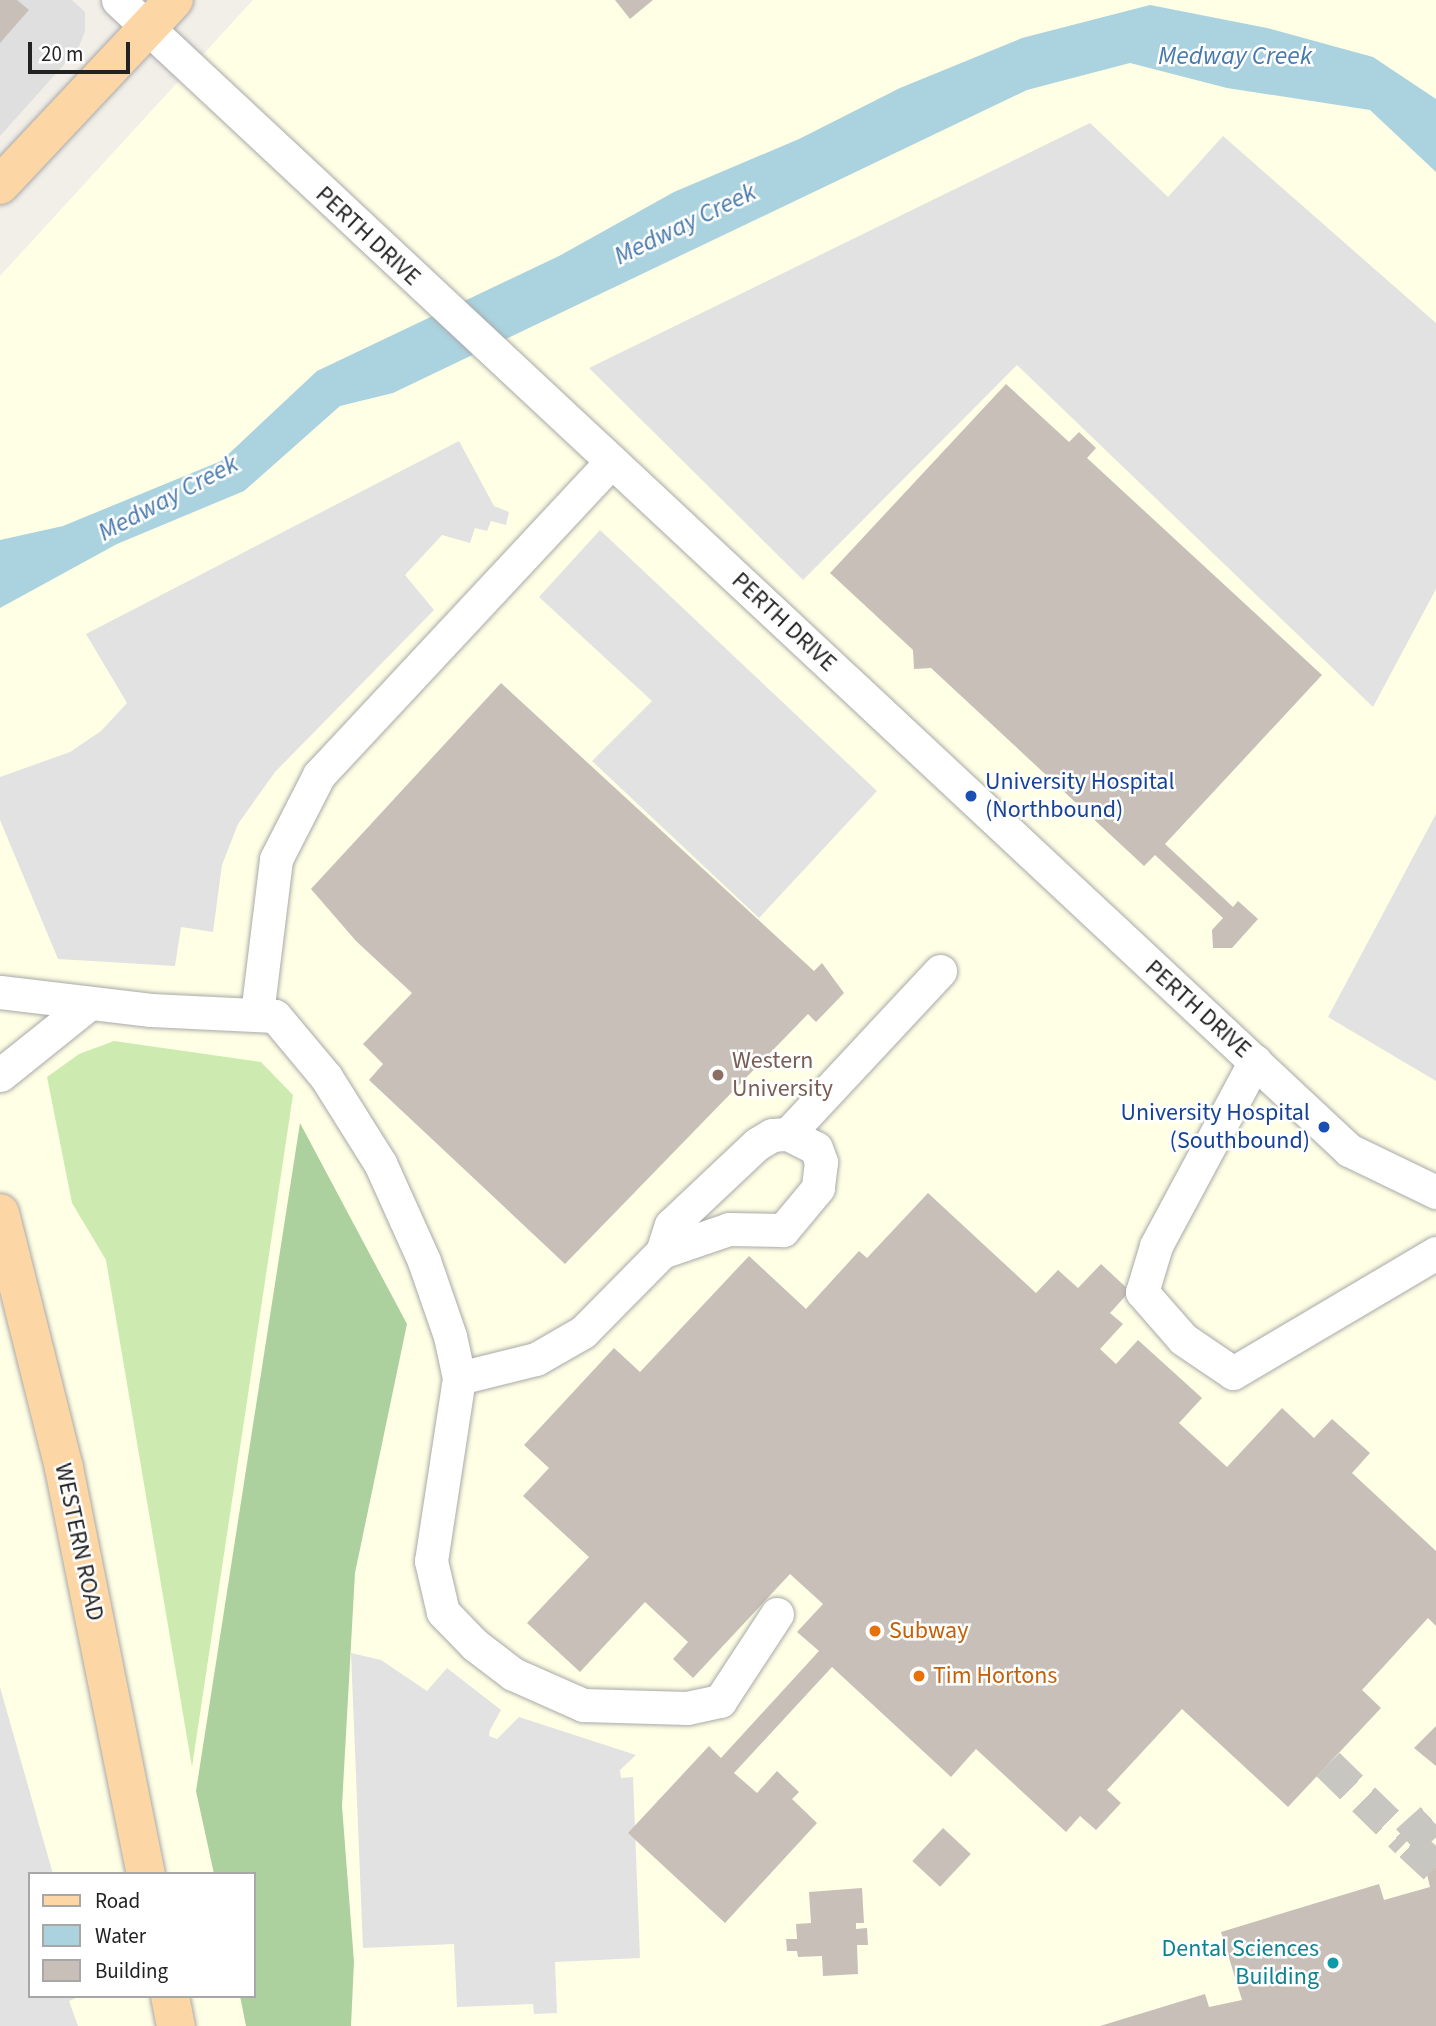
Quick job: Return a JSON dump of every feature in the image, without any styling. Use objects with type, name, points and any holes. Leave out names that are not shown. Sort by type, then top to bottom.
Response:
[{"type":"main road","points":[[0,185],[174,0]]},
{"type":"main road","name":"WESTERN ROAD","points":[[0,1213],[64,1468],[146,1872]]},
{"type":"main road","points":[[170,1998],[176,2026]]},
{"type":"street","name":"PERTH DRIVE","points":[[118,0],[408,274],[612,461],[1349,1150],[1436,1192]]},
{"type":"street","points":[[257,1014],[276,859],[319,775],[612,461]]},
{"type":"street","points":[[788,1134],[940,971]]},
{"type":"street","points":[[0,992],[151,1010],[275,1016],[326,1077],[380,1163],[424,1261],[450,1336],[459,1378],[431,1561],[443,1612],[503,1667],[583,1705],[687,1708],[720,1701],[777,1614]]},
{"type":"street","points":[[0,1075],[90,1003]]},
{"type":"street","points":[[1255,1061],[1156,1246],[1142,1292],[1183,1339],[1233,1373],[1436,1253]]},
{"type":"street","points":[[459,1378],[536,1359],[583,1332],[662,1252],[729,1229],[773,1232],[793,1221],[818,1188],[821,1162],[816,1148],[788,1134],[772,1135],[736,1163],[670,1225],[662,1252]]},
{"type":"shaded area","points":[[0,0],[72,0],[85,12],[85,31],[78,49],[0,136]]},
{"type":"shaded area","name":"Western University","points":[[253,0],[1436,0],[1436,2026],[0,2026],[0,276]]},
{"type":"shaded area","points":[[1090,123],[1168,197],[1223,136],[1436,323],[1436,589],[1373,707],[1017,365],[803,580],[589,368]]},
{"type":"shaded area","points":[[459,441],[494,506],[509,512],[506,525],[491,521],[487,531],[475,528],[470,543],[442,535],[405,575],[434,610],[275,772],[238,824],[222,865],[213,932],[181,927],[175,966],[58,959],[0,820],[0,777],[70,752],[101,731],[127,703],[86,634]]},
{"type":"shaded area","points":[[600,530],[877,791],[759,918],[592,761],[652,701],[539,597]]},
{"type":"shaded area","points":[[1436,814],[1436,1081],[1328,1017]]},
{"type":"shaded area","points":[[351,1653],[381,1660],[427,1691],[447,1668],[501,1710],[489,1736],[497,1739],[519,1717],[636,1755],[620,1770],[621,1778],[633,1777],[640,1958],[555,1962],[557,2013],[534,2014],[533,2004],[457,2007],[454,1944],[363,1948]]},
{"type":"shaded area","points":[[0,1687],[52,1872],[28,1872],[28,1998],[76,1998],[69,2001],[78,2026],[0,2026]]},
{"type":"green space","points":[[114,1041],[261,1062],[293,1095],[192,1767],[106,1260],[72,1203],[47,1077],[79,1054]]},
{"type":"green space","points":[[300,1123],[407,1324],[355,1573],[342,1806],[354,1962],[351,2026],[246,2026],[240,1998],[256,1998],[256,1872],[214,1872],[196,1791]]},
{"type":"water","name":"Medway Creek","points":[[1150,5],[1267,28],[1373,57],[1436,99],[1436,172],[1370,110],[1227,88],[1130,63],[1027,90],[393,393],[340,406],[244,491],[117,544],[0,608],[0,540],[63,526],[221,461],[317,371],[559,256],[674,192],[799,139],[900,88],[1022,38]]},
{"type":"building","points":[[0,0],[17,0],[29,10],[0,43]]},
{"type":"building","points":[[615,0],[653,0],[630,19]]},
{"type":"building","points":[[1006,384],[1069,442],[1079,432],[1096,448],[1087,458],[1322,675],[1165,844],[1233,907],[1238,901],[1258,919],[1232,948],[1213,948],[1212,930],[1223,918],[1155,855],[1144,866],[931,668],[914,669],[913,650],[830,573]]},
{"type":"building","points":[[501,683],[814,971],[822,963],[844,993],[816,1022],[808,1014],[565,1264],[369,1080],[383,1064],[363,1044],[412,993],[356,941],[311,889]]},
{"type":"building","points":[[928,1193],[1036,1293],[1058,1270],[1078,1288],[1101,1264],[1130,1291],[1110,1313],[1123,1324],[1100,1349],[1116,1364],[1138,1340],[1202,1398],[1179,1423],[1227,1467],[1282,1408],[1314,1438],[1332,1419],[1370,1453],[1352,1473],[1436,1551],[1436,1626],[1428,1618],[1362,1690],[1381,1708],[1288,1807],[1182,1709],[1107,1790],[1121,1803],[1096,1830],[1080,1816],[1066,1832],[976,1749],[951,1777],[832,1667],[734,1773],[757,1793],[777,1771],[799,1792],[792,1799],[817,1823],[725,1923],[628,1833],[709,1746],[721,1758],[819,1651],[797,1632],[823,1604],[790,1574],[693,1678],[673,1659],[688,1642],[645,1602],[580,1672],[527,1623],[589,1557],[523,1496],[549,1468],[524,1445],[614,1348],[640,1372],[749,1256],[806,1309],[859,1251],[867,1258]]},
{"type":"building","points":[[1436,1726],[1436,1766],[1414,1748]]},
{"type":"building","points":[[943,1828],[971,1854],[940,1887],[912,1861]]},
{"type":"building","name":"Dental Sciences Building","points":[[1436,1867],[1436,2026],[1100,2026],[1205,1994],[1209,2007],[1242,2000],[1221,1932],[1379,1884],[1384,1900],[1430,1887],[1426,1870]]},
{"type":"building","points":[[862,1888],[864,1923],[856,1923],[856,1929],[867,1928],[868,1945],[857,1945],[858,1974],[823,1976],[822,1956],[798,1957],[797,1951],[787,1951],[786,1939],[797,1939],[796,1924],[811,1923],[809,1892]]},
{"type":"tunnel","points":[[1328,1764],[1407,1841]]},
{"type":"tunnel","points":[[1435,1867],[1407,1841],[1436,1815]]},
{"type":"place","name":"University Hospital (Northbound)","points":[[971,796]]},
{"type":"place","name":"Western University","points":[[718,1075]]},
{"type":"place","name":"University Hospital (Southbound)","points":[[1324,1127]]},
{"type":"place","name":"Subway","points":[[875,1631]]},
{"type":"place","name":"Tim Hortons","points":[[919,1676]]},
{"type":"place","name":"Dental Sciences Building","points":[[1333,1963]]}]
